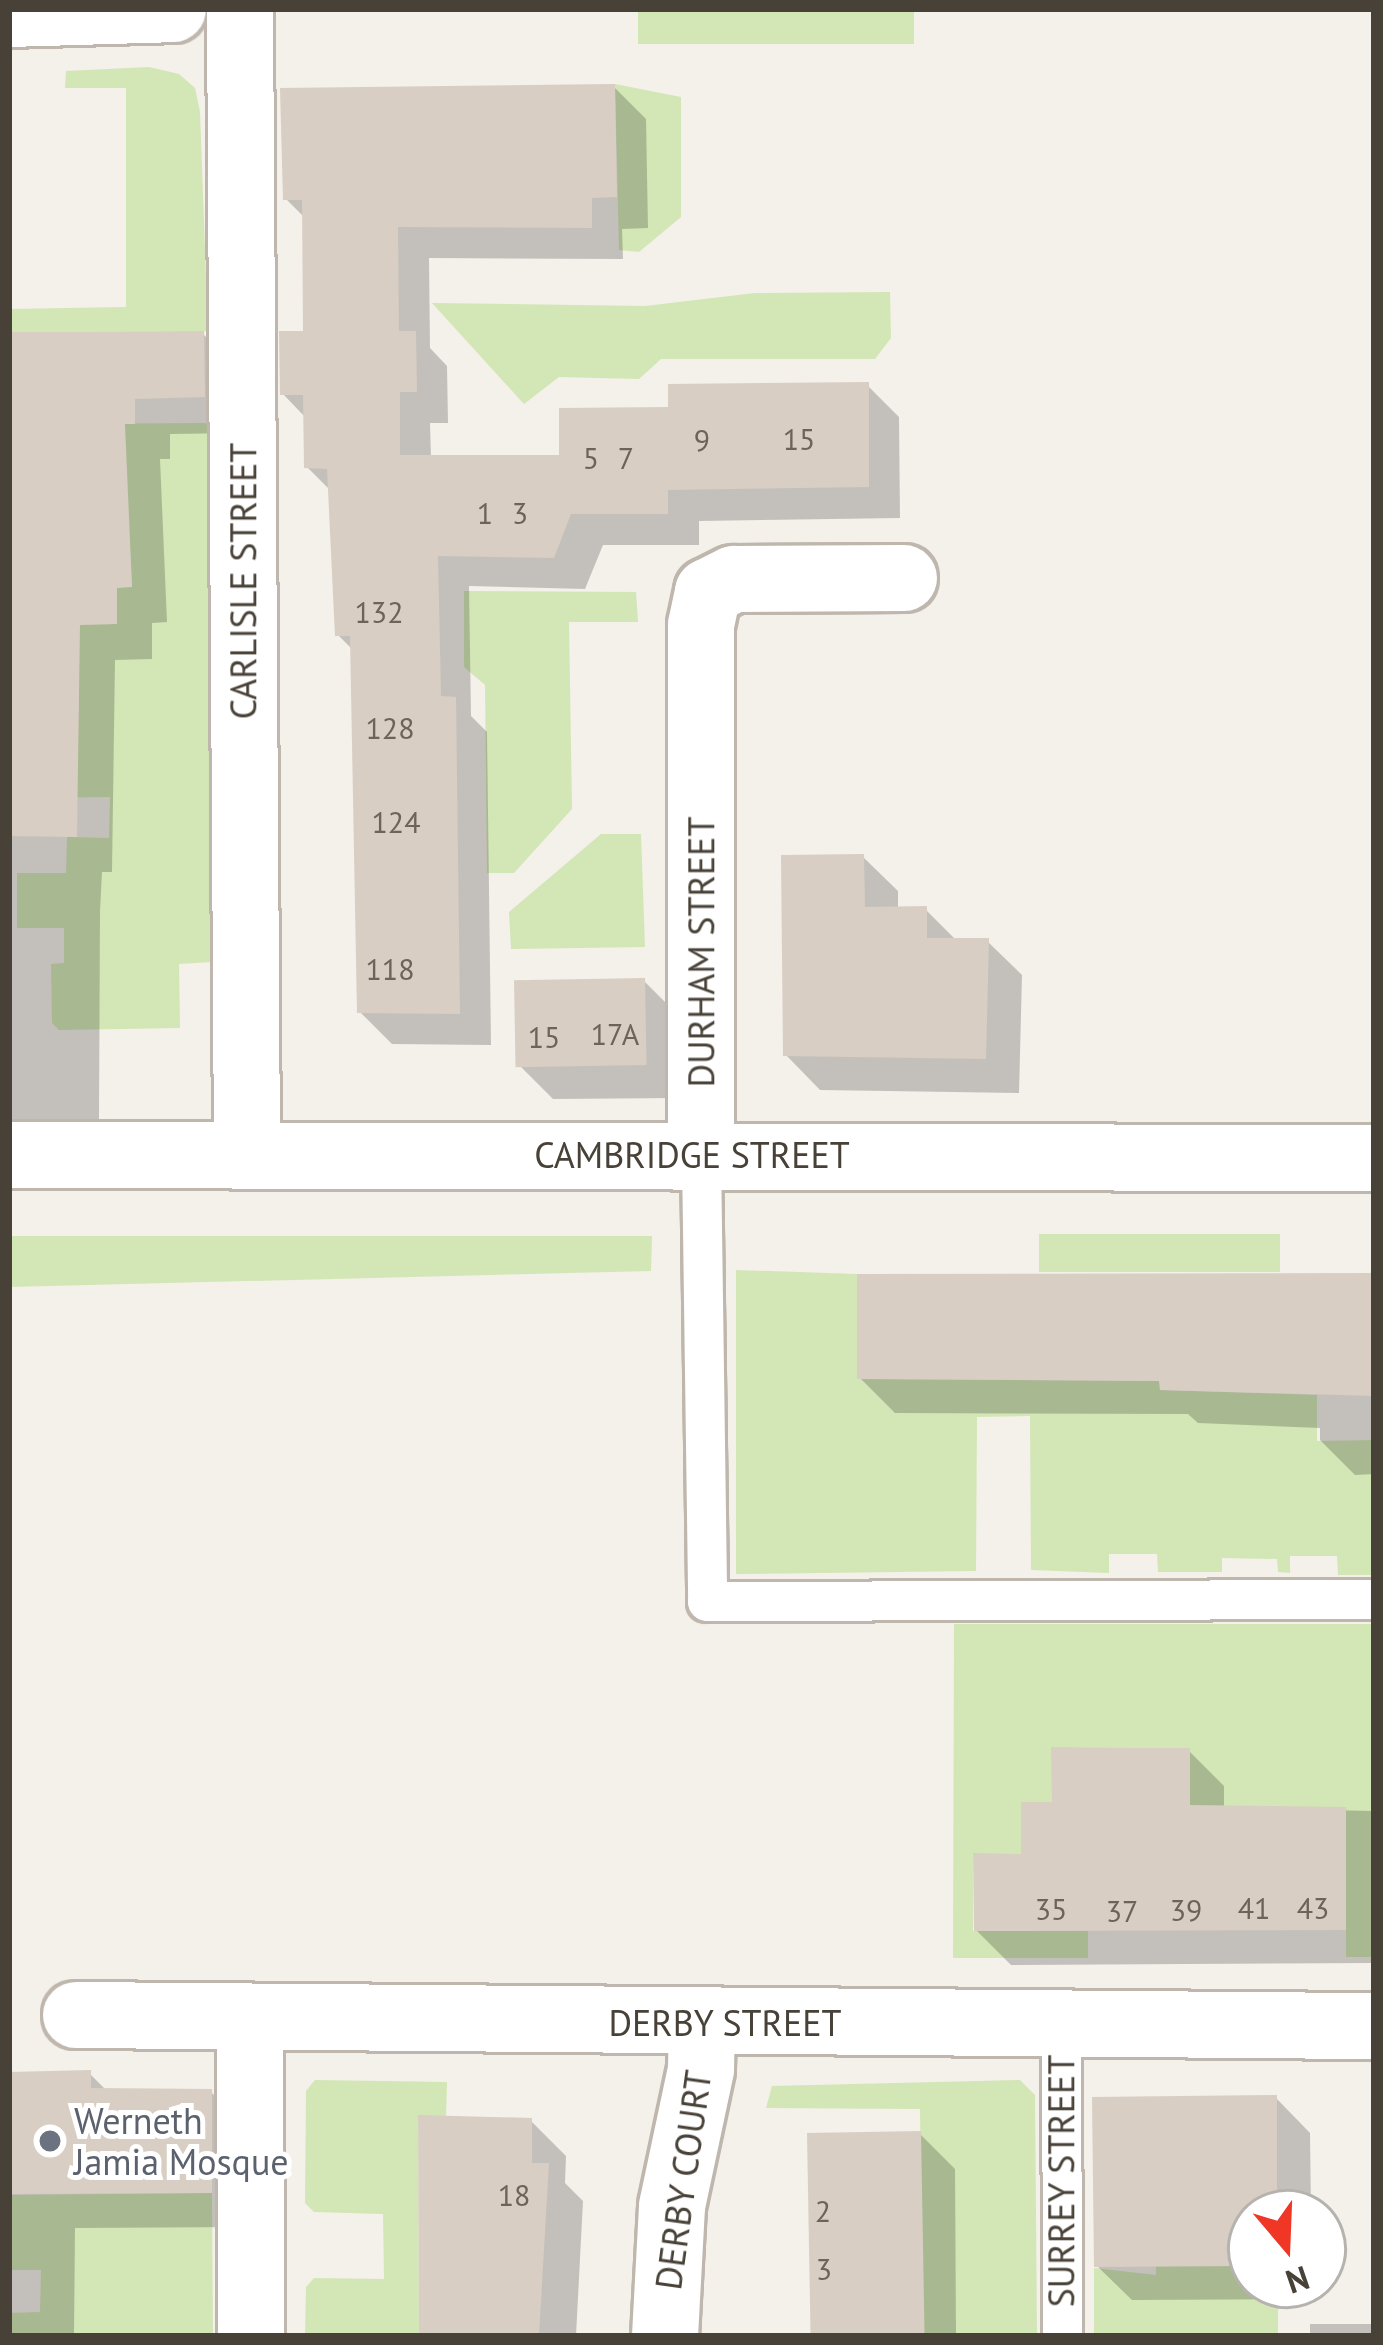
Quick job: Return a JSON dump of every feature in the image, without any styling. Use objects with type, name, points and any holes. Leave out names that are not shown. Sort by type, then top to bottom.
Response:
[{"type":"street","points":[[9,14],[173,9]]},
{"type":"street","name":"CARLISLE STREET","points":[[240,9],[247,1153]]},
{"type":"street","name":"DURHAM STREET","points":[[701,1156],[701,625],[708,592],[734,579],[904,578]]},
{"type":"street","name":"CAMBRIDGE STREET","points":[[9,1155],[1374,1158]]},
{"type":"street","name":"DERBY STREET","points":[[76,2015],[1374,2026]]},
{"type":"street","points":[[250,2018],[251,2336]]},
{"type":"street","name":"DERBY COURT","points":[[665,2336],[672,2206],[701,2069],[703,2023]]},
{"type":"lane","name":"DURHAM STREET","points":[[701,1156],[706,1601],[1374,1599]]},
{"type":"lane","name":"SURREY STREET","points":[[1060,2025],[1062,2336]]},
{"type":"green space","points":[[638,9],[914,9],[914,44],[638,44]]},
{"type":"green space","points":[[149,67],[179,74],[195,88],[200,112],[208,331],[9,332],[9,309],[126,307],[126,88],[65,88],[66,71]]},
{"type":"green space","points":[[615,84],[681,97],[681,217],[639,252],[619,250]]},
{"type":"green space","points":[[890,292],[891,338],[875,359],[661,359],[639,379],[559,377],[524,404],[432,303],[645,306],[755,293]]},
{"type":"green space","points":[[208,423],[211,962],[179,964],[180,1028],[59,1030],[52,1023],[51,964],[64,963],[64,928],[17,928],[17,873],[66,873],[67,837],[109,838],[110,797],[18,798],[79,712],[79,667],[26,625],[116,624],[117,588],[132,586],[129,530],[32,424]]},
{"type":"green space","points":[[464,591],[636,592],[638,622],[569,622],[572,809],[514,873],[487,873],[485,685],[464,667]]},
{"type":"green space","points":[[601,834],[641,834],[645,947],[511,949],[509,912]]},
{"type":"green space","points":[[1039,1234],[1280,1234],[1280,1272],[1039,1272]]},
{"type":"green space","points":[[9,1236],[652,1236],[651,1271],[9,1287]]},
{"type":"green space","points":[[736,1270],[857,1274],[858,1379],[1159,1381],[1161,1390],[1317,1395],[1317,1441],[1374,1440],[1374,1575],[1338,1575],[1337,1556],[1290,1556],[1290,1573],[1278,1572],[1277,1559],[1222,1558],[1222,1572],[1158,1572],[1157,1554],[1109,1554],[1109,1573],[1031,1570],[1030,1416],[977,1417],[976,1571],[736,1574]]},
{"type":"green space","points":[[954,1624],[1374,1624],[1374,1957],[1346,1957],[1346,1808],[1190,1806],[1190,1748],[1052,1747],[1052,1802],[1021,1802],[1021,1854],[973,1854],[973,1931],[1088,1931],[1088,1958],[953,1958]]},
{"type":"green space","points":[[315,2080],[447,2082],[446,2116],[418,2116],[419,2336],[305,2336],[306,2287],[314,2278],[384,2279],[383,2214],[314,2212],[305,2203],[306,2091]]},
{"type":"green space","points":[[1020,2080],[1035,2095],[1037,2336],[923,2336],[920,2109],[766,2108],[772,2086]]},
{"type":"green space","points":[[212,2193],[213,2336],[9,2336],[9,2313],[40,2312],[41,2270],[9,2270],[9,2195]]},
{"type":"green space","points":[[1155,2216],[1227,2254],[1227,2309],[1278,2309],[1278,2336],[1094,2336],[1094,2268],[1156,2275]]},
{"type":"building","points":[[615,84],[617,197],[592,198],[592,228],[398,227],[399,331],[416,331],[417,392],[400,392],[400,455],[559,455],[559,408],[668,407],[668,384],[869,382],[869,487],[668,490],[668,514],[571,514],[554,558],[438,556],[441,696],[456,697],[460,1014],[357,1013],[350,636],[335,636],[327,469],[304,468],[303,395],[280,395],[279,331],[303,331],[302,200],[283,200],[280,88]]},
{"type":"building","points":[[204,331],[205,397],[135,399],[135,424],[125,424],[132,587],[117,588],[117,624],[80,625],[77,837],[9,836],[9,332]]},
{"type":"building","points":[[864,854],[865,907],[927,906],[927,938],[989,938],[986,1059],[783,1056],[781,855]]},
{"type":"building","points":[[645,978],[647,1065],[516,1067],[514,980]]},
{"type":"building","points":[[1374,1273],[1374,1396],[1160,1390],[1159,1381],[857,1379],[857,1274]]},
{"type":"building","points":[[1051,1747],[1190,1748],[1190,1805],[1346,1807],[1346,1930],[974,1931],[973,1853],[1021,1854],[1021,1802],[1052,1802]]},
{"type":"building","points":[[91,2070],[91,2088],[212,2089],[212,2193],[9,2194],[9,2072]]},
{"type":"building","points":[[1277,2095],[1277,2189],[1227,2189],[1227,2266],[1094,2267],[1092,2097]]},
{"type":"building","points":[[418,2115],[532,2118],[532,2163],[549,2163],[539,2336],[419,2336]]},
{"type":"building","points":[[921,2131],[925,2336],[811,2336],[807,2133]]},
{"type":"place","name":"Werneth Jamia Mosque","points":[[50,2141]]}]
